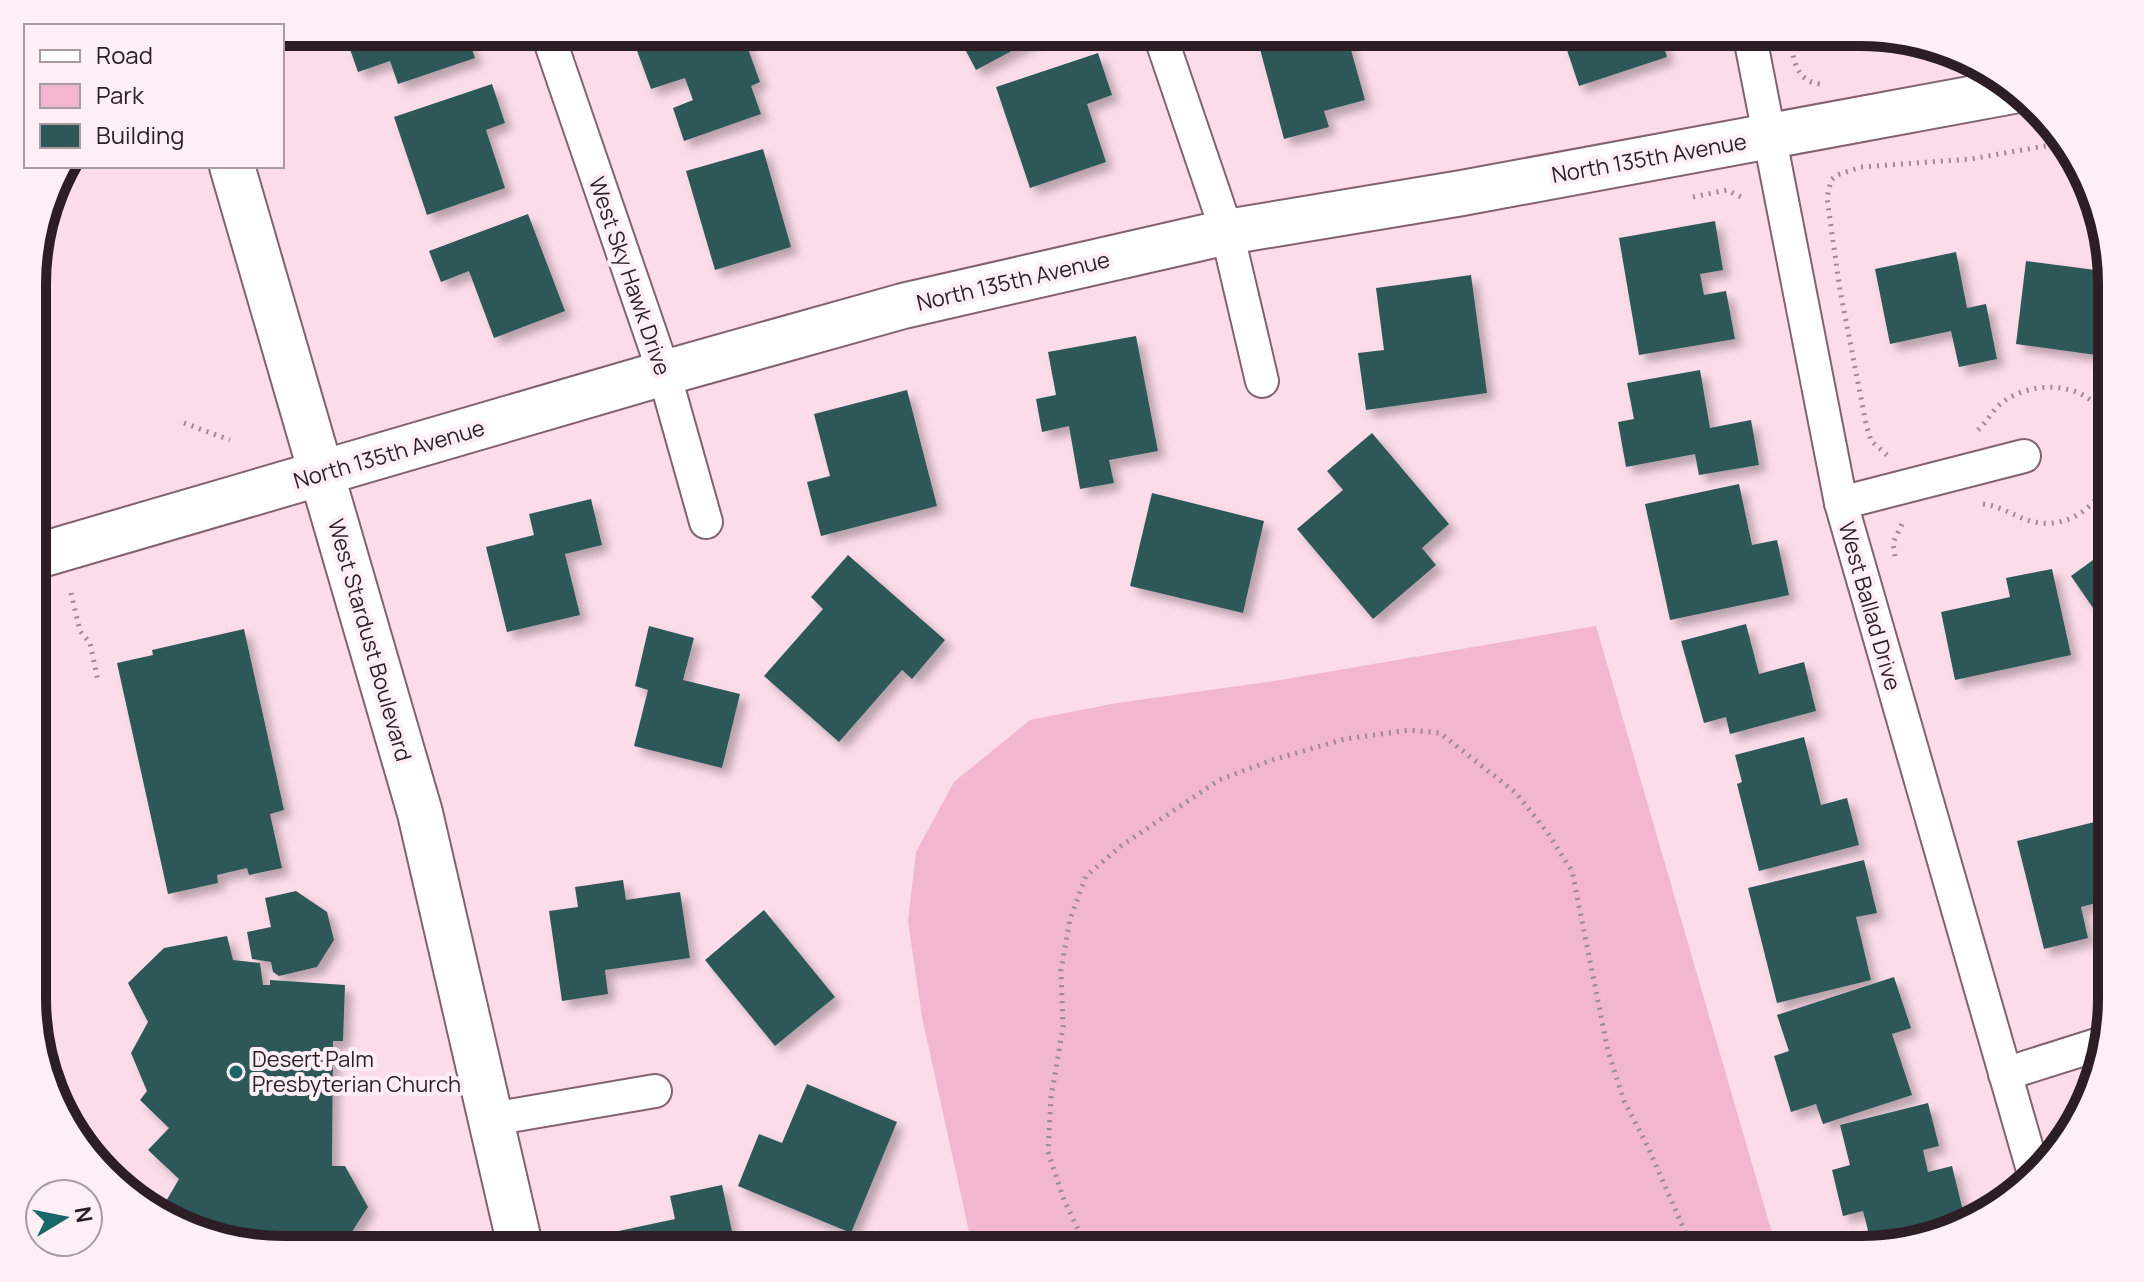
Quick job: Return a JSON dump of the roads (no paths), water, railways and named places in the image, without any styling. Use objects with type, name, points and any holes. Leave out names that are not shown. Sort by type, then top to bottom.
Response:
[{"type":"street","points":[[1164,46],[1227,232],[1262,381]]},
{"type":"street","name":"West Ballad Drive","points":[[1752,46],[1841,503],[2031,1163]]},
{"type":"street","name":"West Sky Hawk Drive","points":[[552,47],[664,373],[706,522]]},
{"type":"street","name":"North 135th Avenue","points":[[46,554],[903,306],[1227,232],[2001,93]]},
{"type":"street","name":"West Stardust Boulevard","points":[[233,168],[420,813],[518,1236]]},
{"type":"street","points":[[1841,503],[2024,456]]},
{"type":"street","points":[[2005,1074],[2092,1046]]},
{"type":"street","points":[[492,1119],[655,1091]]},
{"type":"place","name":"Desert Palm Presbyterian Church","points":[[236,1072]]}]
